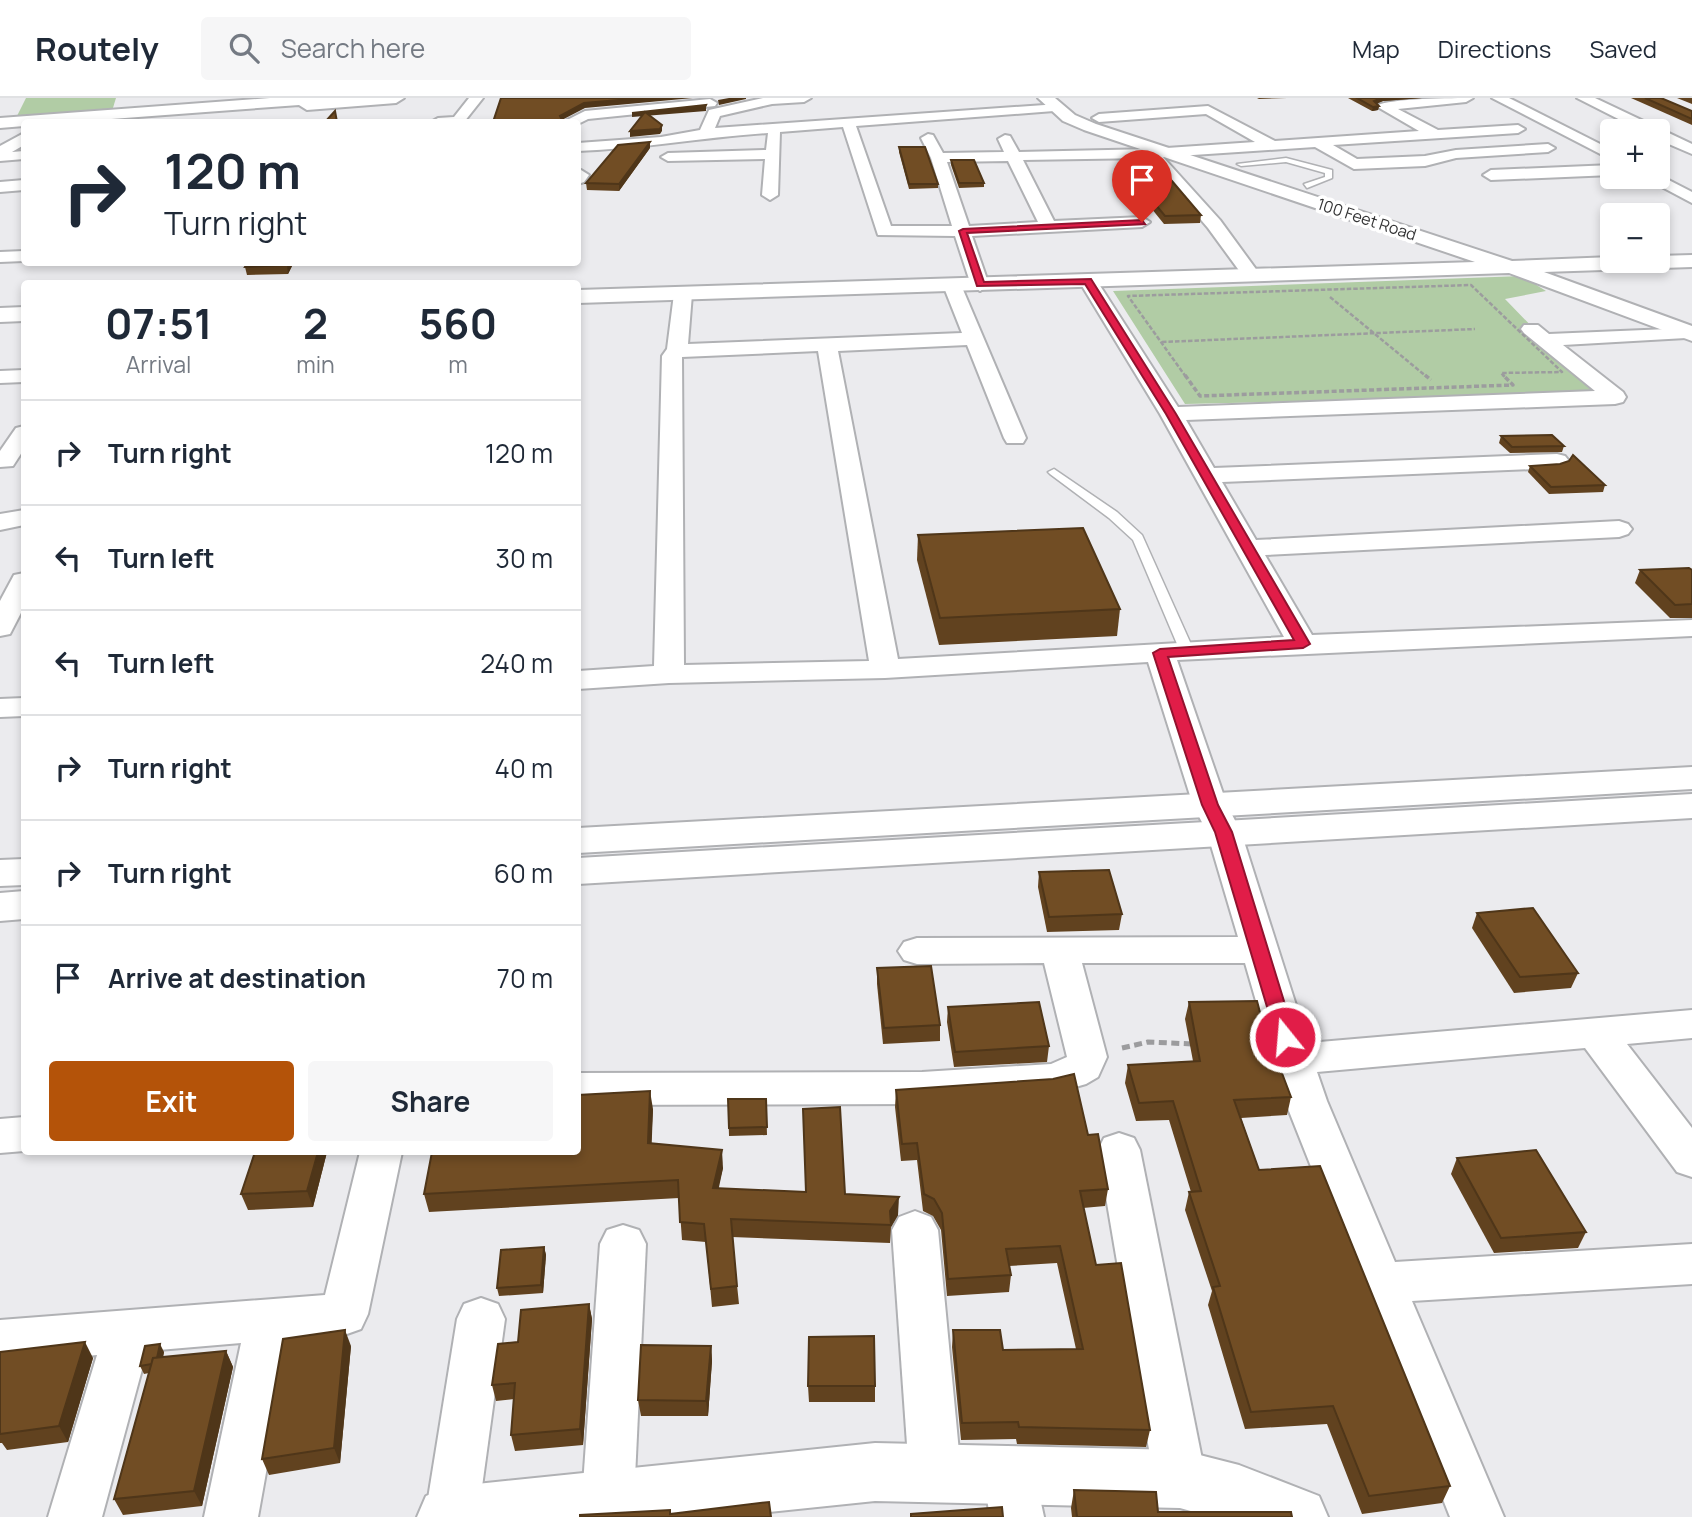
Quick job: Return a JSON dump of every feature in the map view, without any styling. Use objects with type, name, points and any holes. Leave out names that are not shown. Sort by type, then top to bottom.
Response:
[{"type":"street","points":[[82,119],[332,98]]},
{"type":"street","points":[[87,119],[396,98]]},
{"type":"street","points":[[460,119],[476,98]]},
{"type":"street","points":[[706,133],[714,113],[784,99],[803,98]]},
{"type":"street","points":[[936,98],[953,115]]},
{"type":"street","points":[[1149,98],[1168,113]]},
{"type":"street","points":[[1438,136],[1382,106],[1430,99],[1466,98]]},
{"type":"street","points":[[1499,98],[1600,150]]},
{"type":"street","points":[[1584,98],[1628,119]]},
{"type":"street","points":[[784,99],[804,125]]},
{"type":"street","points":[[576,101],[585,115]]},
{"type":"street","points":[[581,147],[656,141],[706,133],[992,112],[1057,101]]},
{"type":"street","name":"100 Feet Road","points":[[1057,101],[1082,108],[1099,118],[1547,266],[1690,328]]},
{"type":"street","name":"100 Feet Road","points":[[1057,101],[1069,118],[1158,152],[1690,328]]},
{"type":"street","points":[[576,119],[585,115],[710,103]]},
{"type":"street","points":[[864,105],[878,120]]},
{"type":"street","points":[[651,123],[651,115],[726,110]]},
{"type":"street","points":[[1099,118],[1208,110],[1272,145]]},
{"type":"street","points":[[992,112],[1049,228]]},
{"type":"street","points":[[918,117],[938,158],[980,285]]},
{"type":"street","points":[[1407,119],[1433,117]]},
{"type":"street","points":[[848,122],[884,231],[963,231],[1142,222]]},
{"type":"street","points":[[0,125],[21,128]]},
{"type":"street","points":[[770,195],[774,128]]},
{"type":"street","points":[[1355,128],[1374,140]]},
{"type":"street","points":[[0,139],[21,129]]},
{"type":"street","points":[[938,158],[1158,152],[1518,129]]},
{"type":"street","points":[[0,156],[21,130]]},
{"type":"street","points":[[581,136],[652,131],[656,141],[666,148],[664,162],[709,162],[772,154]]},
{"type":"street","points":[[1301,131],[1353,164],[1548,148]]},
{"type":"street","points":[[1670,139],[1692,150]]},
{"type":"street","points":[[1158,152],[1252,276]]},
{"type":"street","points":[[0,156],[21,155]]},
{"type":"street","points":[[1491,175],[1600,170]]},
{"type":"street","points":[[0,187],[21,185]]},
{"type":"street","points":[[1670,187],[1692,198]]},
{"type":"street","points":[[0,257],[21,256]]},
{"type":"street","points":[[581,297],[1692,261]]},
{"type":"street","points":[[1088,281],[1171,414],[1303,644]]},
{"type":"street","points":[[952,285],[1015,438]]},
{"type":"street","points":[[669,674],[672,356],[677,351],[683,294]]},
{"type":"street","points":[[0,315],[21,314]]},
{"type":"street","points":[[1171,414],[1615,397],[1538,334],[1690,328]]},
{"type":"street","points":[[677,351],[974,339]]},
{"type":"street","points":[[827,344],[885,669]]},
{"type":"street","points":[[0,377],[21,376]]},
{"type":"street","points":[[10,460],[21,439]]},
{"type":"street","points":[[1206,476],[1557,461]]},
{"type":"street","points":[[0,522],[21,518]]},
{"type":"street","points":[[1248,548],[1619,529]]},
{"type":"street","points":[[0,628],[21,587]]},
{"type":"street","points":[[581,680],[669,674],[885,669],[1303,644],[1692,628]]},
{"type":"street","points":[[1173,652],[1217,818],[1306,1101],[1477,1517]]},
{"type":"street","points":[[0,708],[21,706]]},
{"type":"street","points":[[581,871],[1692,778]]},
{"type":"street","points":[[581,841],[1217,818],[1692,806]]},
{"type":"street","points":[[0,873],[21,872]]},
{"type":"street","points":[[0,907],[21,905]]},
{"type":"street","points":[[917,951],[1259,950]]},
{"type":"street","points":[[581,1089],[922,1088],[1051,1079],[1072,1073],[1084,1066],[1087,1057],[1060,951]]},
{"type":"street","points":[[1292,1059],[1692,1024]]},
{"type":"street","points":[[1596,1034],[1692,1160]]},
{"type":"street","points":[[0,1136],[21,1134]]},
{"type":"street","points":[[1119,1150],[1180,1479]]},
{"type":"street","points":[[0,1342],[344,1314],[380,1155]]},
{"type":"street","points":[[915,1230],[935,1473]]},
{"type":"street","points":[[572,1508],[623,1244]]},
{"type":"street","points":[[1383,1283],[1692,1264]]},
{"type":"street","points":[[481,1319],[449,1517],[572,1508],[779,1500],[876,1472],[935,1473],[1013,1496],[1180,1479],[1240,1495],[1294,1517]]},
{"type":"street","points":[[231,1517],[270,1321]]},
{"type":"street","points":[[75,1517],[128,1333]]},
{"type":"lane","points":[[1054,472],[1139,538],[1173,652]]},
{"type":"path","points":[[1471,285],[1562,372],[1501,373],[1513,385],[1200,396],[1161,342],[1128,296],[1471,285]]},
{"type":"path","points":[[1321,290],[1440,388]]},
{"type":"path","points":[[1161,342],[1475,329]]},
{"type":"path","points":[[1087,1057],[1148,1042],[1172,1041],[1199,1045]]},
{"type":"green space","points":[[26,98],[116,98],[112,111],[16,118]]},
{"type":"green space","points":[[1522,276],[1546,291],[1505,299],[1597,394],[1185,404],[1113,291]]},
{"type":"building","points":[[501,98],[642,98],[584,103],[560,116],[562,119],[494,119]]},
{"type":"building","points":[[1357,98],[1381,98],[1374,101],[1379,106],[1373,107]]},
{"type":"building","points":[[1645,98],[1661,98],[1692,111],[1692,119]]},
{"type":"building","points":[[706,105],[705,107],[632,113]]},
{"type":"building","points":[[335,111],[336,119],[328,119]]},
{"type":"building","points":[[645,112],[662,125],[660,129],[630,131]]},
{"type":"building","points":[[650,142],[619,184],[586,183],[618,145]]},
{"type":"building","points":[[899,147],[925,147],[938,184],[909,184]]},
{"type":"building","points":[[951,160],[974,160],[984,183],[959,183]]},
{"type":"building","points":[[1166,174],[1201,215],[1165,216],[1131,175]]},
{"type":"building","points":[[1552,435],[1564,446],[1512,447],[1501,436]]},
{"type":"building","points":[[1573,455],[1605,485],[1551,487],[1530,466],[1560,464],[1569,461]]},
{"type":"building","points":[[1083,528],[1120,609],[940,618],[918,535]]},
{"type":"building","points":[[1640,570],[1692,570],[1692,604],[1675,605]]},
{"type":"building","points":[[1109,870],[1122,914],[1049,917],[1039,872]]},
{"type":"building","points":[[1533,908],[1578,973],[1520,977],[1477,913]]},
{"type":"building","points":[[931,966],[940,1025],[884,1028],[877,968]]},
{"type":"building","points":[[1257,1001],[1269,1047],[1272,1047],[1291,1097],[1234,1100],[1259,1170],[1320,1166],[1450,1486],[1369,1496],[1333,1406],[1251,1412],[1213,1287],[1220,1286],[1189,1192],[1201,1191],[1173,1101],[1139,1103],[1128,1065],[1200,1061],[1189,1002]]},
{"type":"building","points":[[1039,1002],[1049,1046],[955,1052],[948,1007]]},
{"type":"building","points":[[1074,1074],[1088,1135],[1098,1134],[1108,1189],[1080,1191],[1096,1265],[1121,1263],[1150,1430],[1019,1427],[1018,1422],[962,1423],[953,1330],[1000,1330],[1003,1350],[1083,1349],[1060,1246],[1006,1249],[1011,1275],[948,1279],[942,1213],[934,1199],[924,1194],[917,1143],[902,1144],[896,1090],[1053,1079]]},
{"type":"building","points":[[650,1091],[648,1143],[722,1150],[713,1188],[806,1192],[803,1109],[840,1107],[845,1194],[899,1197],[890,1211],[891,1225],[731,1219],[737,1286],[711,1289],[704,1224],[680,1222],[678,1180],[424,1194],[431,1155],[581,1155],[581,1095]]},
{"type":"building","points":[[728,1099],[766,1099],[767,1127],[729,1128]]},
{"type":"building","points":[[1536,1150],[1586,1232],[1501,1238],[1457,1158]]},
{"type":"building","points":[[254,1155],[317,1155],[307,1191],[241,1194]]},
{"type":"building","points":[[544,1247],[541,1285],[497,1288],[501,1250]]},
{"type":"building","points":[[589,1304],[580,1429],[511,1435],[515,1383],[492,1385],[498,1344],[518,1342],[521,1310]]},
{"type":"building","points":[[345,1330],[334,1448],[262,1459],[283,1339]]},
{"type":"building","points":[[874,1336],[875,1386],[808,1386],[809,1337]]},
{"type":"building","points":[[85,1342],[59,1426],[0,1434],[0,1352]]},
{"type":"building","points":[[160,1344],[157,1358],[153,1358],[152,1364],[140,1366],[145,1346]]},
{"type":"building","points":[[641,1345],[711,1346],[706,1401],[638,1400]]},
{"type":"building","points":[[226,1351],[194,1491],[114,1499],[153,1358]]},
{"type":"building","points":[[1074,1490],[1156,1492],[1158,1512],[1291,1512],[1292,1517],[1077,1517]]},
{"type":"building","points":[[769,1502],[771,1517],[580,1517],[670,1510],[670,1514]]},
{"type":"building","points":[[1002,1507],[1003,1517],[911,1517],[911,1514]]},
{"type":"route","points":[[1142,222],[963,231],[980,285],[1088,281],[1171,414],[1303,644],[1160,653],[1210,805],[1224,832],[1285,1037]]}]
